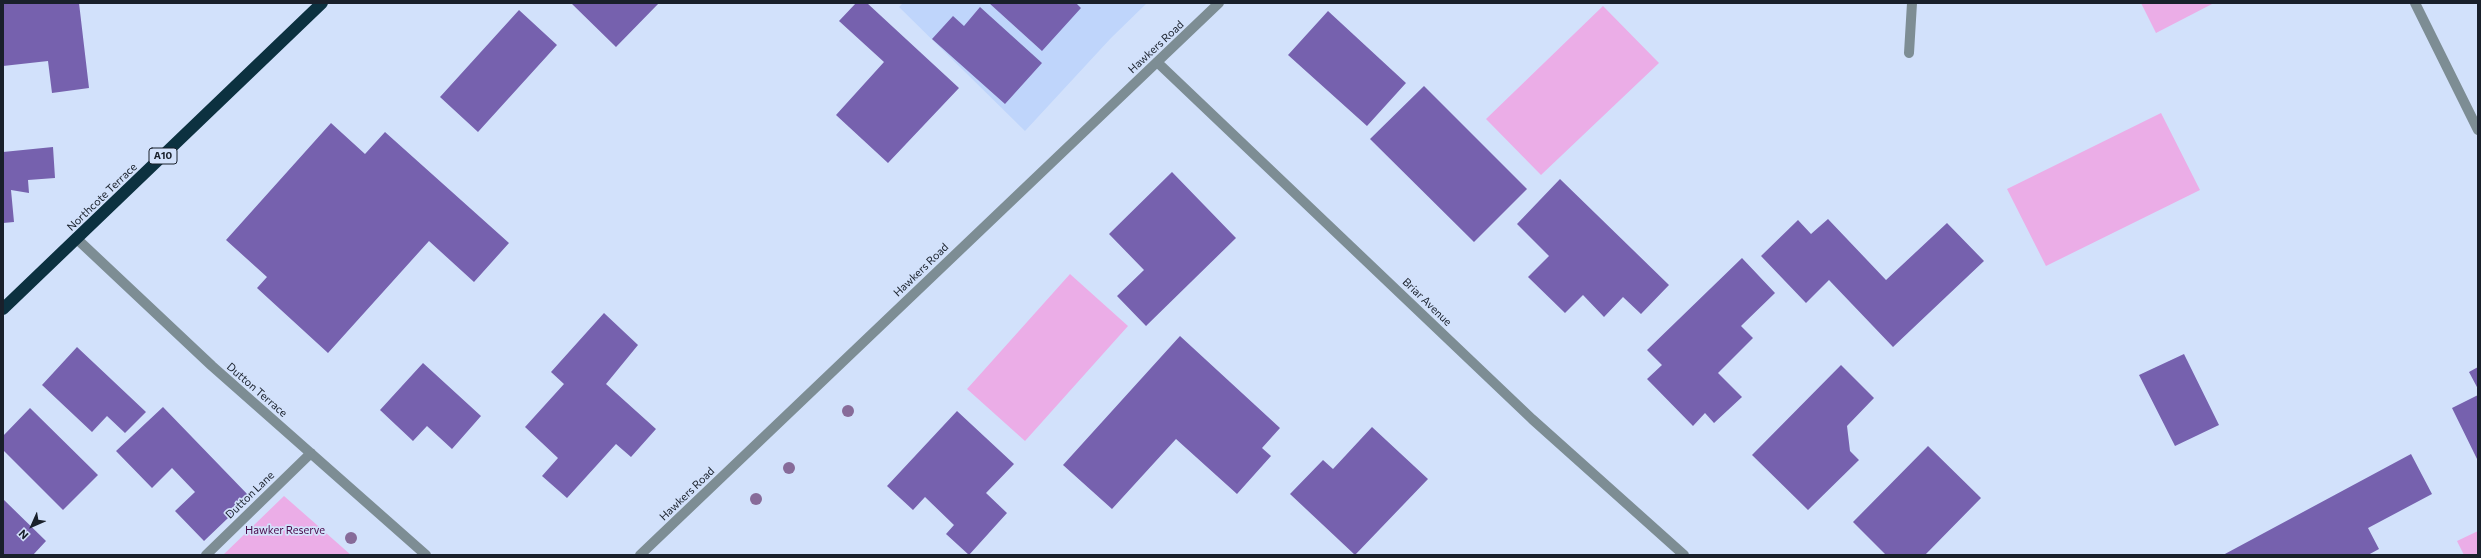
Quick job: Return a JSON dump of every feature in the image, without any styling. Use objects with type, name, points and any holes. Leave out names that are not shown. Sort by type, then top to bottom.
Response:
[{"type":"highway","name":"Northcote Terrace","points":[[3,309],[78,239],[322,3]]},
{"type":"street","name":"Hawkers Road","points":[[640,555],[1219,3]]},
{"type":"street","points":[[1909,53],[1912,3]]},
{"type":"street","points":[[2415,3],[2478,130]]},
{"type":"street","name":"Briar Avenue","points":[[1157,62],[1532,419],[1684,555]]},
{"type":"street","name":"Dutton Terrace","points":[[78,239],[212,366],[426,555]]},
{"type":"street","name":"Dutton Lane","points":[[206,555],[311,453]]},
{"type":"shaded area","points":[[903,3],[1147,3],[1111,38],[1025,131],[899,7]]},
{"type":"green space","points":[[2141,3],[2214,3],[2156,33]]},
{"type":"green space","points":[[1603,6],[1659,63],[1541,175],[1486,119]]},
{"type":"green space","points":[[2161,113],[2200,190],[2046,266],[2007,189]]},
{"type":"green space","points":[[1070,274],[1128,326],[1025,441],[967,389]]},
{"type":"green space","name":"Hawker Reserve","points":[[284,496],[351,555],[223,555]]},
{"type":"green space","points":[[2478,531],[2478,555],[2464,555],[2457,541]]},
{"type":"building","points":[[3,3],[79,3],[89,88],[52,93],[48,61],[3,66]]},
{"type":"building","points":[[571,3],[659,3],[616,47]]},
{"type":"building","points":[[856,3],[867,3],[959,88],[888,163],[836,115],[884,62],[839,21]]},
{"type":"building","points":[[989,3],[1076,3],[1081,8],[1042,51]]},
{"type":"building","points":[[980,7],[1042,63],[1005,104],[932,39],[953,16],[964,26]]},
{"type":"building","points":[[519,10],[557,45],[478,132],[440,97]]},
{"type":"building","points":[[1328,11],[1406,83],[1367,126],[1288,55]]},
{"type":"building","points":[[1424,86],[1527,189],[1474,242],[1370,139]]},
{"type":"building","points":[[331,123],[365,154],[385,132],[509,243],[474,282],[429,241],[328,353],[257,288],[267,277],[226,240]]},
{"type":"building","points":[[53,147],[55,178],[28,180],[29,193],[11,190],[14,222],[3,223],[3,152]]},
{"type":"building","points":[[1172,172],[1236,238],[1146,326],[1117,296],[1144,270],[1109,234]]},
{"type":"building","points":[[1560,179],[1669,285],[1641,314],[1623,297],[1604,317],[1583,295],[1565,313],[1528,277],[1549,256],[1517,224]]},
{"type":"building","points":[[1828,219],[1886,280],[1947,223],[1984,261],[1893,347],[1829,280],[1806,303],[1761,256],[1798,220],[1811,234]]},
{"type":"building","points":[[1742,258],[1775,293],[1741,326],[1753,338],[1718,373],[1742,397],[1714,423],[1705,413],[1693,426],[1647,379],[1662,365],[1647,350]]},
{"type":"building","points":[[604,313],[638,345],[606,384],[656,429],[631,457],[616,444],[567,498],[542,476],[558,458],[525,427],[564,384],[551,372]]},
{"type":"building","points":[[1180,336],[1280,428],[1262,448],[1271,456],[1237,494],[1176,439],[1112,509],[1063,465]]},
{"type":"building","points":[[77,347],[146,412],[125,433],[107,416],[92,432],[42,385]]},
{"type":"building","points":[[2184,354],[2219,425],[2175,446],[2139,375]]},
{"type":"building","points":[[423,363],[481,416],[452,449],[427,426],[413,441],[380,410]]},
{"type":"building","points":[[1841,365],[1874,398],[1847,426],[1850,451],[1859,460],[1808,510],[1752,455]]},
{"type":"building","points":[[2478,367],[2478,389],[2469,372]]},
{"type":"building","points":[[2478,395],[2478,461],[2452,408]]},
{"type":"building","points":[[163,407],[250,497],[204,541],[175,511],[195,492],[172,468],[152,488],[116,451]]},
{"type":"building","points":[[30,408],[98,475],[63,510],[3,450],[3,436]]},
{"type":"building","points":[[957,411],[1014,464],[986,493],[1007,513],[969,555],[946,534],[954,525],[925,497],[913,510],[887,486]]},
{"type":"building","points":[[1372,427],[1428,479],[1355,555],[1290,494],[1323,460],[1333,469]]},
{"type":"building","points":[[1928,446],[1981,498],[1925,555],[1886,555],[1853,522]]},
{"type":"building","points":[[2411,454],[2432,494],[2368,528],[2379,549],[2368,555],[2223,555]]},
{"type":"building","points":[[3,499],[46,541],[33,555],[3,555]]}]
